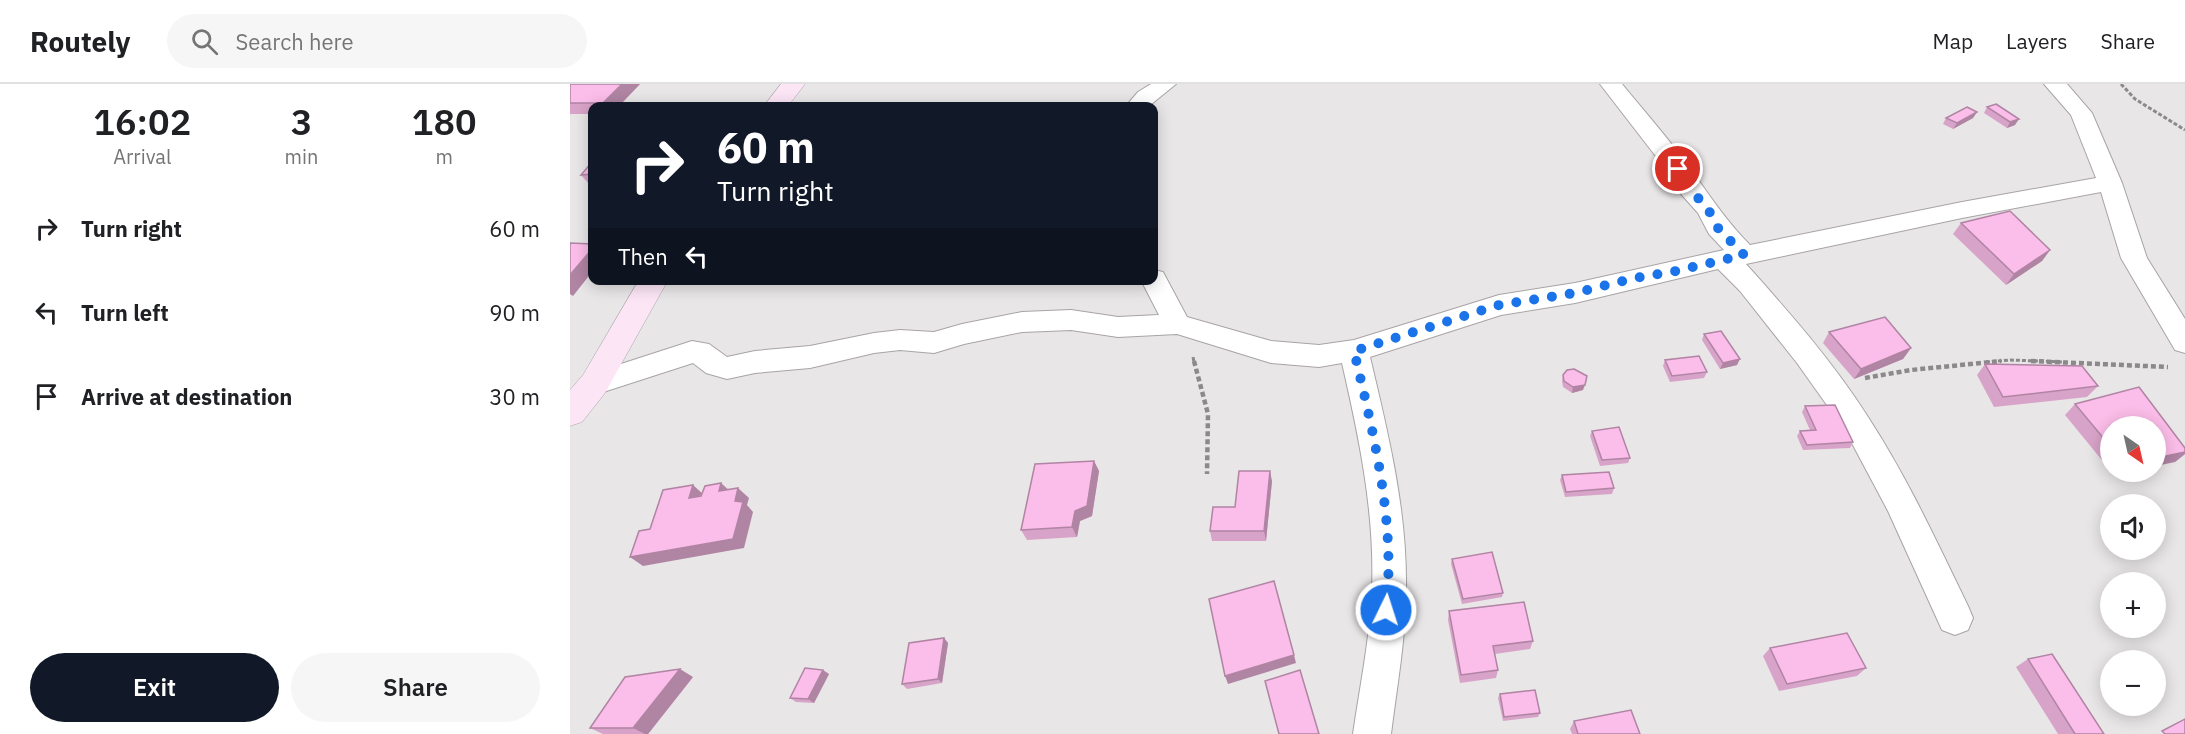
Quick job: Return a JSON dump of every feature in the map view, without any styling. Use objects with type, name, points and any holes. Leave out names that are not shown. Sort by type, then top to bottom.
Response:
[{"type":"main road","points":[[779,102],[793,84]]},
{"type":"main road","points":[[570,413],[594,384],[651,285]]},
{"type":"street","points":[[1141,102],[1165,84]]},
{"type":"street","points":[[1611,84],[1678,169],[1690,189],[1708,209],[1733,257],[1735,268],[1841,399],[1873,453],[1923,549],[1954,618]]},
{"type":"street","points":[[2055,84],[2081,112],[2110,183],[2134,258],[2185,343]]},
{"type":"street","points":[[594,384],[692,352],[699,352],[716,365],[727,368],[755,362],[810,357],[874,343],[900,340],[934,343],[962,334],[1022,322],[1071,320],[1118,327],[1177,324],[1271,352],[1319,356],[1354,351],[1499,305],[1575,293],[1733,257],[1962,210],[2110,183]]},
{"type":"street","points":[[1157,285],[1177,324]]},
{"type":"street","points":[[1354,351],[1378,457],[1386,524],[1389,590],[1372,734]]},
{"type":"path","points":[[2121,84],[2135,99],[2185,130]]},
{"type":"path","points":[[1177,324],[1190,346],[1208,414],[1207,474]]},
{"type":"path","points":[[1828,383],[1911,370],[2010,360],[2173,367]]},
{"type":"building","points":[[570,84],[622,84],[604,102],[570,103]]},
{"type":"building","points":[[1996,104],[2019,119],[2010,122],[1987,107]]},
{"type":"building","points":[[1967,107],[1977,112],[1957,123],[1946,118]]},
{"type":"building","points":[[588,167],[588,174],[581,175]]},
{"type":"building","points":[[2010,211],[2050,250],[2014,274],[1961,223]]},
{"type":"building","points":[[570,243],[588,244],[588,254],[570,275]]},
{"type":"building","points":[[1885,317],[1911,348],[1861,369],[1829,332]]},
{"type":"building","points":[[1721,331],[1740,359],[1723,363],[1704,334]]},
{"type":"building","points":[[1699,356],[1707,372],[1672,376],[1665,360]]},
{"type":"building","points":[[1985,364],[2082,366],[2098,386],[2003,397]]},
{"type":"building","points":[[1574,369],[1587,376],[1585,385],[1573,387],[1564,381],[1563,375],[1567,370]]},
{"type":"building","points":[[2139,387],[2161,416],[2100,416],[2100,434],[2075,404]]},
{"type":"building","points":[[1835,405],[1853,442],[1807,445],[1800,431],[1816,430],[1805,406]]},
{"type":"building","points":[[2166,423],[2185,448],[2185,452],[2166,456]]},
{"type":"building","points":[[1619,427],[1630,458],[1602,460],[1592,431]]},
{"type":"building","points":[[1094,461],[1087,506],[1075,511],[1072,527],[1021,530],[1035,464]]},
{"type":"building","points":[[1239,471],[1270,471],[1264,531],[1210,531],[1213,507],[1235,507]]},
{"type":"building","points":[[1609,472],[1614,488],[1566,492],[1562,475]]},
{"type":"building","points":[[721,483],[719,491],[738,488],[735,501],[743,502],[733,539],[630,557],[639,531],[650,529],[663,490],[693,485],[689,498],[701,496],[705,486]]},
{"type":"building","points":[[1492,552],[1503,593],[1463,599],[1452,559]]},
{"type":"building","points":[[1274,581],[1294,655],[1225,676],[1209,599]]},
{"type":"building","points":[[1524,602],[1533,641],[1493,646],[1498,670],[1461,675],[1449,611]]},
{"type":"building","points":[[1847,633],[1866,668],[1787,684],[1770,648]]},
{"type":"building","points":[[944,638],[938,679],[902,684],[909,643]]},
{"type":"building","points":[[2052,654],[2104,734],[2075,734],[2028,659]]},
{"type":"building","points":[[805,668],[823,670],[808,699],[790,698]]},
{"type":"building","points":[[680,669],[633,728],[590,728],[625,677]]},
{"type":"building","points":[[1300,670],[1319,734],[1279,734],[1265,681]]},
{"type":"building","points":[[1535,690],[1540,713],[1504,717],[1500,694]]},
{"type":"building","points":[[1631,710],[1640,734],[1578,734],[1574,721]]},
{"type":"building","points":[[2185,719],[2185,734],[2165,734],[2162,731]]},
{"type":"route","points":[[1386,610],[1389,590],[1386,524],[1378,457],[1354,351],[1499,305],[1575,293],[1744,255],[1718,228],[1708,209],[1690,189],[1678,169]]}]
